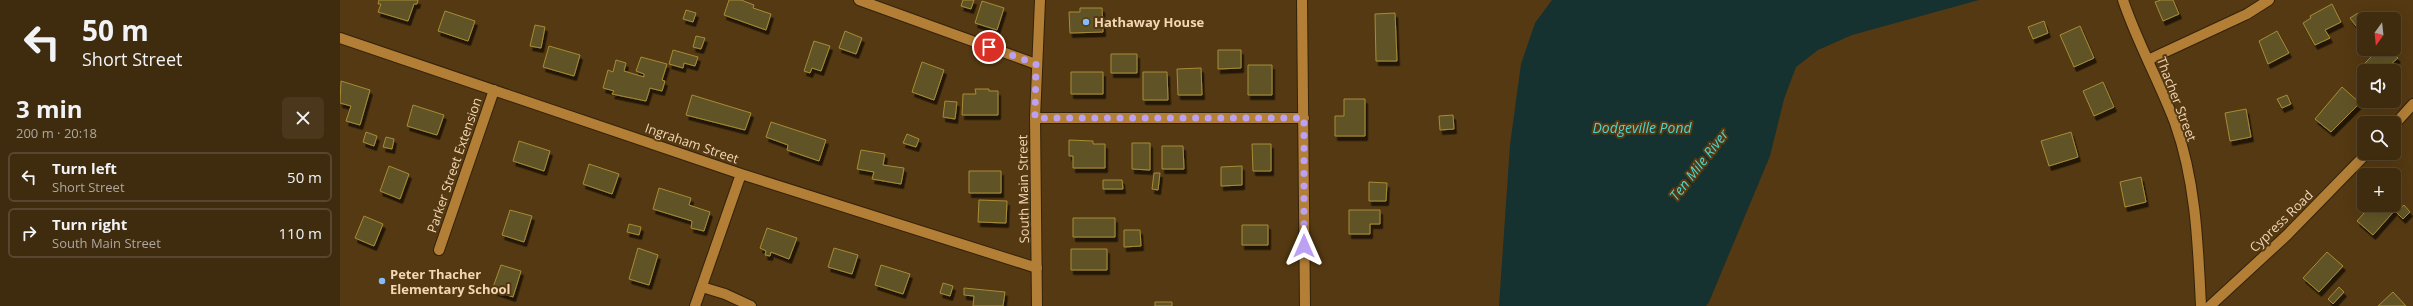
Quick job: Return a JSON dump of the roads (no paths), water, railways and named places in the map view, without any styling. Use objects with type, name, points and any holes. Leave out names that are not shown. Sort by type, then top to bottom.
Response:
[{"type":"street","points":[[859,0],[1036,64]]},
{"type":"street","name":"South Main Street","points":[[1037,306],[1035,118],[1036,64],[1040,0]]},
{"type":"street","points":[[1302,0],[1305,306]]},
{"type":"street","name":"Thacher Street","points":[[2123,0],[2130,21],[2175,124],[2189,176],[2196,229],[2201,306]]},
{"type":"street","points":[[2148,60],[2247,14],[2269,0]]},
{"type":"street","name":"Ingraham Street","points":[[340,38],[741,174],[1037,268]]},
{"type":"street","name":"Parker Street Extension","points":[[439,250],[494,90]]},
{"type":"street","points":[[2401,117],[2413,104]]},
{"type":"street","points":[[1035,118],[1304,118]]},
{"type":"street","name":"Cypress Road","points":[[2210,306],[2286,235],[2360,160]]},
{"type":"street","points":[[695,306],[741,174]]},
{"type":"street","points":[[702,287],[725,294],[751,306]]},
{"type":"water","name":"Dodgeville Pond","points":[[1552,0],[1979,0],[1852,35],[1818,50],[1796,67],[1784,99],[1770,156],[1706,306],[1499,306],[1510,145],[1521,64],[1535,23]]},
{"type":"place","name":"Hathaway House","points":[[1086,22]]},
{"type":"place","name":"Peter Thacher Elementary School","points":[[382,281]]},
{"type":"water label","name":"Ten Mile River","points":[[1699,165]]}]
